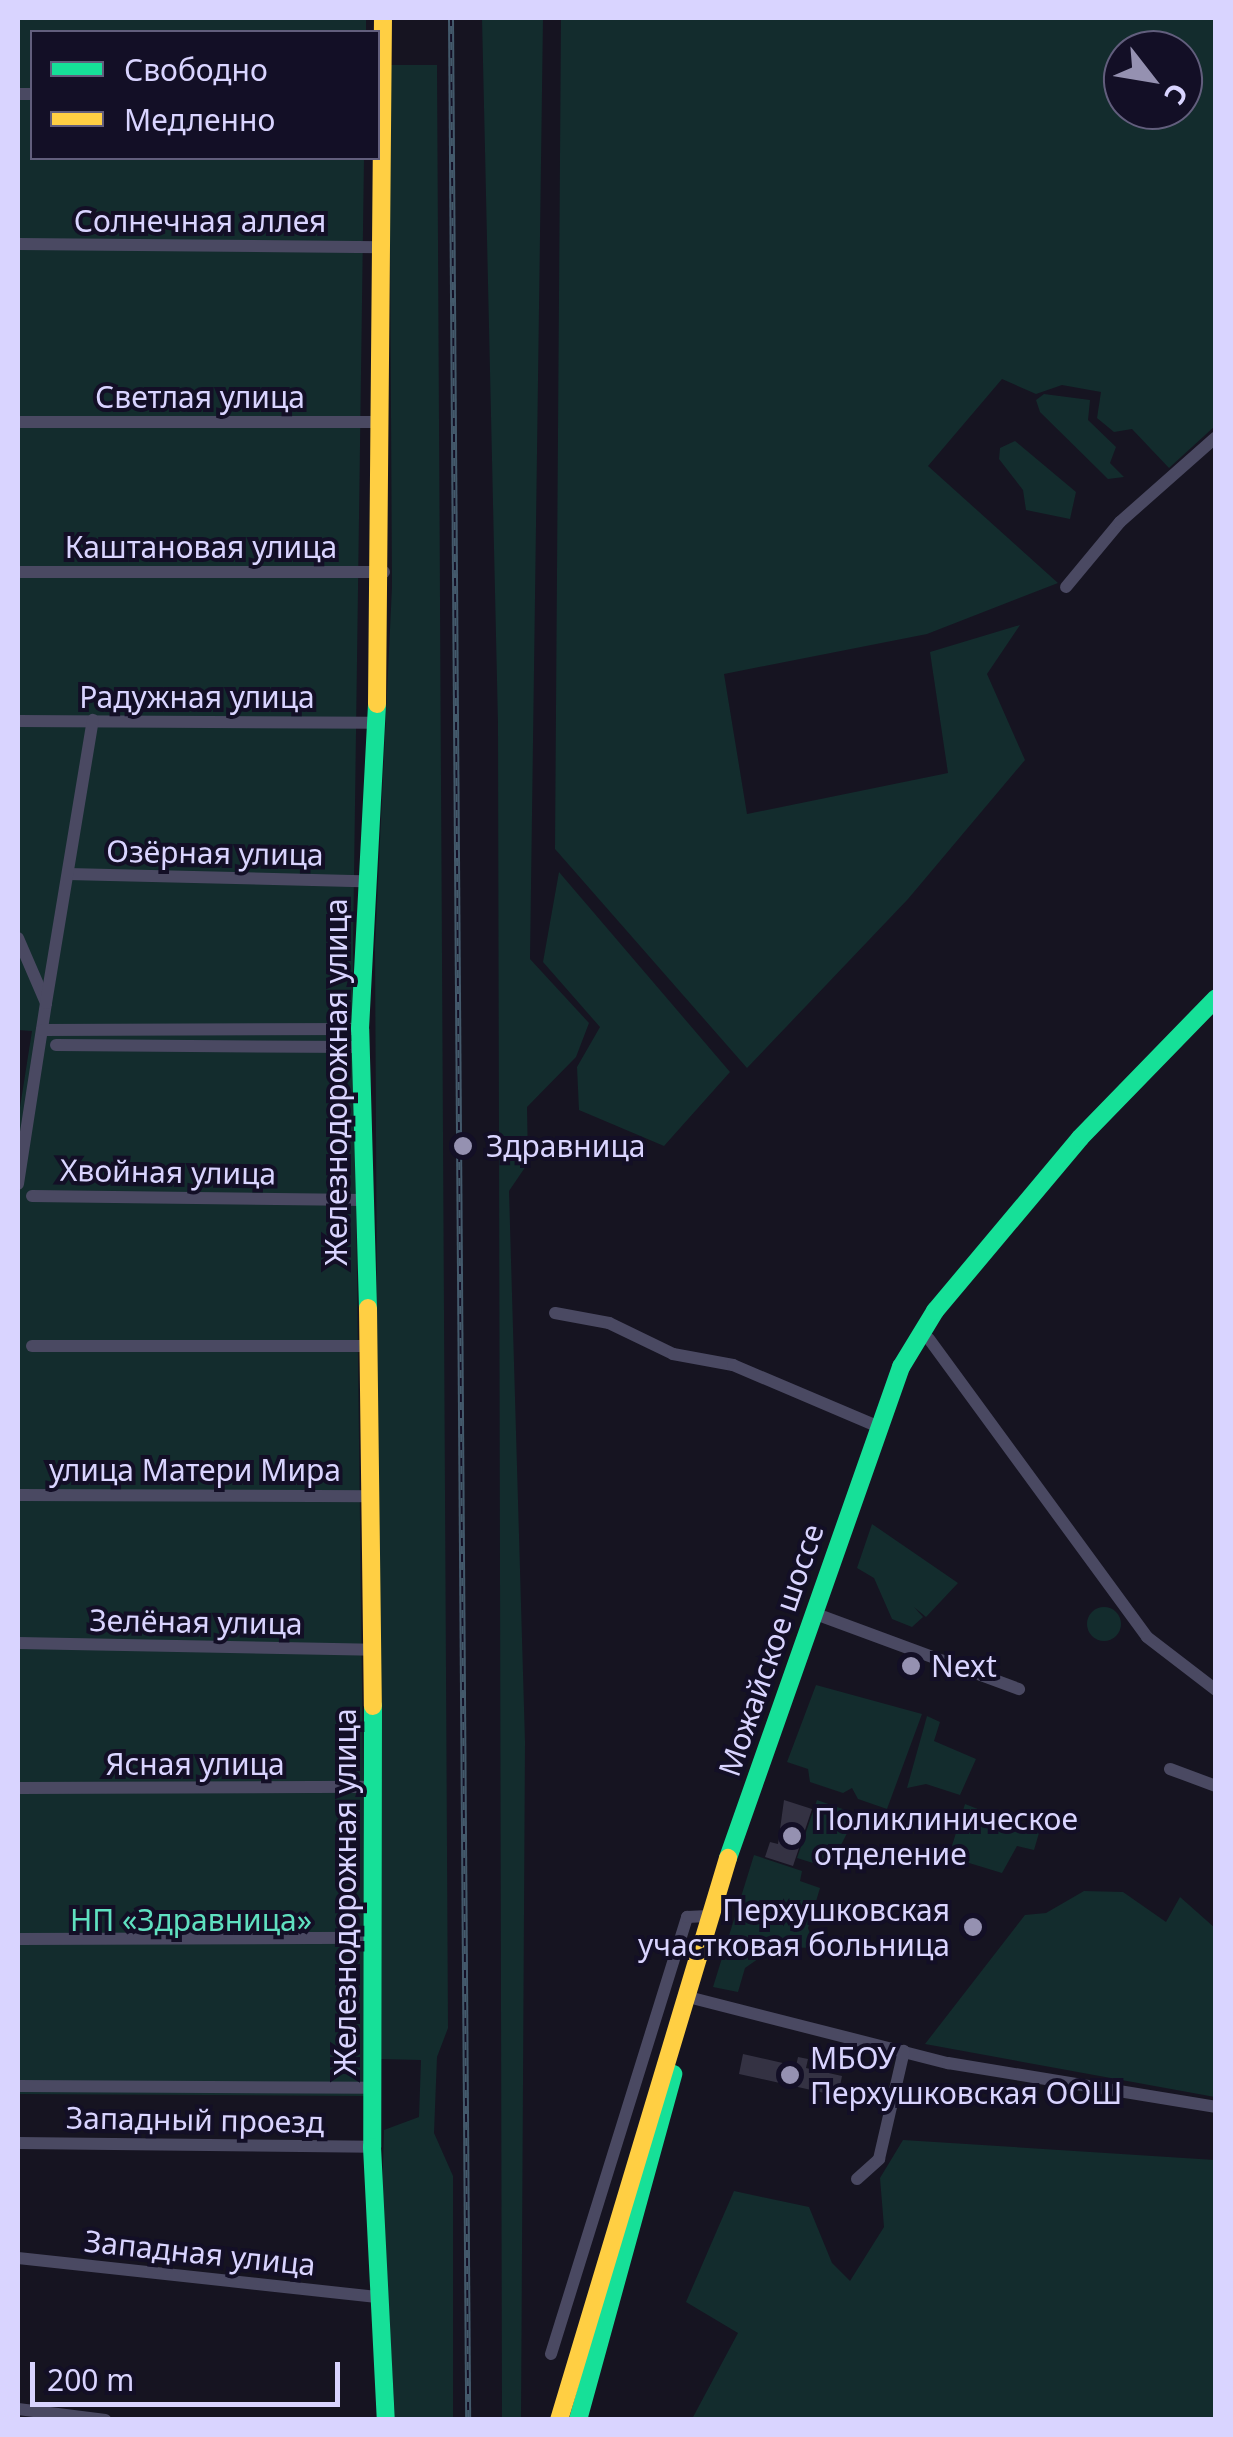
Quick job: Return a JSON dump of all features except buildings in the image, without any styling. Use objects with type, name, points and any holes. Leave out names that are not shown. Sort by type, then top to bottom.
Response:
[{"type":"main road","name":"Железнодорожная улица","points":[[384,18],[380,98],[384,572],[362,882],[360,1038],[373,1496],[372,2147],[386,2420]]},
{"type":"main road","name":"Можайское шоссе","points":[[575,2407],[708,1916],[901,1367],[935,1311],[1122,1090],[1216,998]]},
{"type":"main road","name":"Можайское шоссе","points":[[559,2420],[575,2407],[696,1999],[824,1617],[928,1338],[1130,1098],[1216,1013]]},
{"type":"street","name":"Солнечная аллея","points":[[18,244],[383,246]]},
{"type":"street","name":"Светлая улица","points":[[18,422],[382,422]]},
{"type":"street","points":[[1066,587],[1120,522],[1216,437]]},
{"type":"street","name":"Каштановая улица","points":[[18,572],[384,572]]},
{"type":"street","points":[[18,1184],[93,720]]},
{"type":"street","name":"Радужная улица","points":[[18,721],[376,723]]},
{"type":"street","name":"Озёрная улица","points":[[68,874],[362,882]]},
{"type":"street","points":[[18,938],[46,1002]]},
{"type":"street","points":[[42,1030],[360,1038]]},
{"type":"street","points":[[56,1045],[360,1038]]},
{"type":"street","name":"Хвойная улица","points":[[32,1196],[364,1200]]},
{"type":"street","points":[[555,1313],[609,1323],[673,1354],[733,1365],[879,1427]]},
{"type":"street","points":[[928,1338],[1147,1638],[1216,1690]]},
{"type":"street","points":[[32,1346],[368,1346]]},
{"type":"street","name":"улица Матери Мира","points":[[18,1495],[373,1496]]},
{"type":"street","points":[[824,1617],[1019,1690]]},
{"type":"street","name":"Зелёная улица","points":[[18,1644],[373,1650]]},
{"type":"street","points":[[1170,1769],[1216,1786]]},
{"type":"street","name":"Ясная улица","points":[[18,1788],[373,1787]]},
{"type":"street","points":[[551,2354],[686,1917],[708,1916]]},
{"type":"street","points":[[18,1939],[373,1938]]},
{"type":"street","points":[[696,1999],[904,2051],[1216,2107]]},
{"type":"street","points":[[857,2179],[879,2159],[904,2051]]},
{"type":"street","points":[[18,2086],[373,2088]]},
{"type":"street","name":"Западный проезд","points":[[18,2143],[372,2147]]},
{"type":"street","name":"Западная улица","points":[[18,2258],[377,2297]]},
{"type":"street","points":[[18,2409],[105,2420]]},
{"type":"green space","name":"НП «Здравница»","points":[[18,18],[366,18],[366,30],[30,30],[30,160],[364,160],[353,948],[367,2096],[18,2094],[18,1120],[32,1031],[18,1030]]},
{"type":"green space","points":[[482,18],[543,18],[530,959],[589,1023],[576,1057],[527,1107],[528,1163],[509,1191],[525,1742],[521,2420],[502,2419],[498,724]]},
{"type":"green space","points":[[561,18],[1215,18],[1215,426],[1169,468],[1132,429],[1114,432],[1097,418],[1101,392],[1062,385],[1036,394],[1002,379],[928,466],[1058,583],[927,634],[724,674],[747,814],[948,773],[930,652],[1020,625],[987,674],[1025,760],[908,899],[747,1068],[555,849]]},
{"type":"green space","points":[[389,65],[437,65],[448,2028],[437,2057],[434,2133],[453,2176],[453,2419],[395,2419],[382,2198],[384,2130],[419,2117],[421,2060],[381,2059],[375,946],[392,587]]},
{"type":"green space","points":[[1044,394],[1090,400],[1088,420],[1116,447],[1110,463],[1124,477],[1108,479],[1040,412],[1036,400]]},
{"type":"green space","points":[[1015,441],[1076,492],[1070,519],[1026,510],[1023,490],[999,459],[1000,448]]},
{"type":"green space","points":[[559,872],[730,1072],[664,1146],[579,1110],[577,1067],[600,1027],[543,962]]},
{"type":"green space","points":[[872,1524],[958,1583],[926,1617],[914,1607],[923,1617],[912,1627],[892,1619],[874,1578],[857,1568]]},
{"type":"green space","points":[[1104,1607],[1116,1612],[1121,1624],[1116,1636],[1104,1641],[1092,1636],[1087,1624],[1092,1612]]},
{"type":"green space","points":[[816,1685],[922,1714],[887,1809],[858,1799],[852,1788],[843,1793],[810,1782],[808,1769],[787,1762]]},
{"type":"green space","points":[[927,1716],[940,1722],[934,1741],[976,1759],[960,1795],[926,1784],[907,1788]]},
{"type":"green space","points":[[817,1800],[857,1814],[829,1868],[797,1858]]},
{"type":"green space","points":[[965,1804],[1039,1833],[1034,1850],[1017,1846],[1002,1873],[956,1859],[950,1852]]},
{"type":"green space","points":[[754,1855],[802,1871],[800,1881],[820,1888],[808,1928],[815,1948],[775,1947],[745,1968],[738,1992],[713,1987]]},
{"type":"green space","points":[[1084,1891],[1123,1892],[1166,1922],[1180,1897],[1215,1928],[1215,2097],[925,2044],[1025,1915],[1046,1913]]},
{"type":"green space","points":[[903,2140],[1215,2160],[1215,2419],[692,2419],[738,2333],[686,2302],[734,2191],[809,2207],[832,2263],[850,2281],[884,2227],[880,2178]]},
{"type":"railway","points":[[451,18],[468,2420]]},
{"type":"traffic: fast","points":[[368,1308],[360,1029],[377,704]]},
{"type":"traffic: fast","points":[[728,1858],[901,1367],[935,1311],[1080,1138],[1216,998]]},
{"type":"traffic: fast","points":[[373,1706],[372,2147],[386,2420]]},
{"type":"traffic: fast","points":[[578,2420],[673,2074]]},
{"type":"traffic: slow","points":[[377,704],[383,18]]},
{"type":"traffic: slow","points":[[368,1308],[373,1706]]},
{"type":"traffic: slow","points":[[559,2420],[728,1858]]},
{"type":"place","name":"Здравница","points":[[463,1146]]},
{"type":"place","name":"Next","points":[[911,1666]]},
{"type":"place","name":"Поликлиническое отделение","points":[[792,1836]]},
{"type":"place","name":"Перхушковская участковая больница","points":[[973,1927]]},
{"type":"place","name":"МБОУ Перхушковская ООШ","points":[[790,2075]]}]
